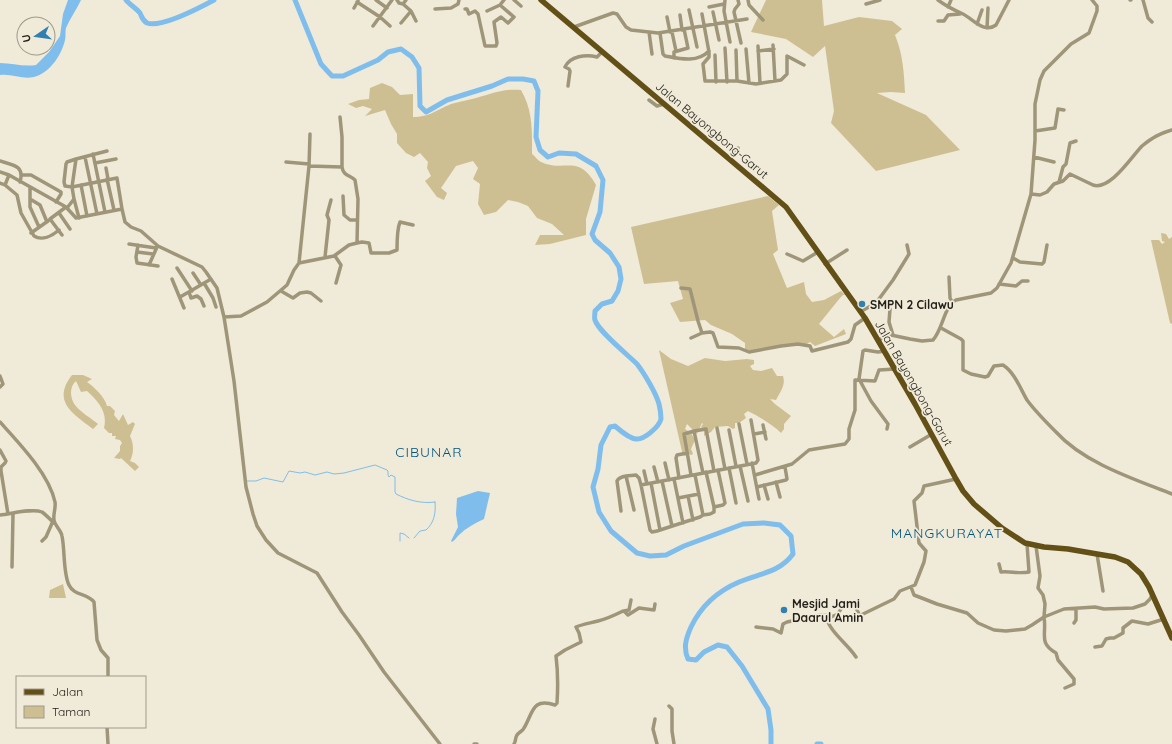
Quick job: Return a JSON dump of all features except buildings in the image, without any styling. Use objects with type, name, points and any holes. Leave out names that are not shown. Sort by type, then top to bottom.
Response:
[{"type":"main road","name":"Jalan Bayongbong-Garut","points":[[541,0],[786,207],[825,264],[865,318],[966,495],[1011,535],[1027,544],[1116,557],[1128,562],[1141,574],[1152,593],[1172,638]]},
{"type":"street","points":[[376,0],[386,8]]},
{"type":"street","points":[[373,26],[392,0]]},
{"type":"street","points":[[397,0],[411,11],[416,21]]},
{"type":"street","points":[[403,4],[406,0]]},
{"type":"street","points":[[434,9],[451,8],[458,4],[459,0]]},
{"type":"street","points":[[487,11],[500,5],[504,0]]},
{"type":"street","points":[[514,0],[521,6]]},
{"type":"street","points":[[738,0],[740,4],[734,11],[741,43]]},
{"type":"street","points":[[748,0],[749,5],[763,20]]},
{"type":"street","points":[[866,4],[880,0]]},
{"type":"street","points":[[938,0],[978,23],[993,28],[1009,0]]},
{"type":"street","points":[[949,6],[951,0]]},
{"type":"street","points":[[878,340],[893,335],[910,340],[930,341],[935,338],[941,328],[952,302],[991,293],[999,284],[1013,258],[1031,194],[1036,131],[1035,104],[1041,76],[1061,54],[1086,35],[1091,29],[1098,11],[1097,6],[1092,0]]},
{"type":"street","points":[[1143,0],[1148,18],[1152,22]]},
{"type":"street","points":[[354,8],[358,1],[390,26]]},
{"type":"street","points":[[709,7],[724,2],[730,42]]},
{"type":"street","points":[[465,9],[467,9],[469,14],[475,11],[478,14],[484,45],[496,46],[497,42],[494,22],[500,17],[508,23],[514,17],[500,5]]},
{"type":"street","points":[[987,27],[988,8]]},
{"type":"street","points":[[689,10],[698,47]]},
{"type":"street","points":[[978,23],[982,10]]},
{"type":"street","points":[[401,23],[411,11]]},
{"type":"street","points":[[713,12],[720,40]]},
{"type":"street","points":[[574,27],[609,13],[615,13],[629,29],[660,33],[747,19]]},
{"type":"street","points":[[702,14],[709,53],[704,63],[704,80],[749,83],[775,81],[783,79],[787,74],[787,56],[804,65]]},
{"type":"street","points":[[938,21],[944,21],[948,15],[961,14]]},
{"type":"street","points":[[676,51],[688,48],[680,15]]},
{"type":"street","points":[[667,17],[676,51],[674,52],[674,58]]},
{"type":"street","points":[[649,32],[652,54]]},
{"type":"street","points":[[660,33],[664,56],[698,59],[709,53]]},
{"type":"street","points":[[686,41],[696,39]]},
{"type":"street","points":[[758,46],[760,83]]},
{"type":"street","points":[[758,51],[773,47],[775,81]]},
{"type":"street","points":[[725,48],[727,82]]},
{"type":"street","points":[[746,48],[749,83]]},
{"type":"street","points":[[736,50],[737,81]]},
{"type":"street","points":[[568,86],[570,71],[565,67],[566,64],[575,58],[588,54],[598,56],[602,52]]},
{"type":"street","points":[[715,55],[716,82]]},
{"type":"street","points":[[649,100],[657,106],[664,104]]},
{"type":"street","points":[[1036,131],[1055,128],[1058,109],[1064,110]]},
{"type":"street","points":[[340,117],[342,167],[346,175],[352,178],[356,183],[358,200],[357,243]]},
{"type":"street","points":[[1031,194],[1040,196],[1047,192],[1054,184],[1064,181],[1070,174],[1085,182],[1098,186],[1118,174],[1142,147],[1156,136],[1172,130]]},
{"type":"street","points":[[224,317],[241,316],[261,306],[287,285],[299,263],[309,165],[310,134]]},
{"type":"street","points":[[1059,182],[1063,167],[1066,164],[1070,143],[1076,142]]},
{"type":"street","points":[[730,159],[738,148]]},
{"type":"street","points":[[107,151],[68,162],[65,166],[64,185],[72,187],[116,178],[125,222],[132,228],[141,231],[157,247]]},
{"type":"street","points":[[93,154],[105,212]]},
{"type":"street","points":[[85,157],[96,214]]},
{"type":"street","points":[[1034,157],[1054,162]]},
{"type":"street","points":[[76,159],[72,187],[79,218]]},
{"type":"street","points":[[95,164],[116,159]]},
{"type":"street","points":[[0,161],[18,167],[22,175],[20,182]]},
{"type":"street","points":[[286,162],[342,167]]},
{"type":"street","points":[[106,168],[114,210]]},
{"type":"street","points":[[0,172],[9,174],[20,182],[66,208],[74,217],[79,218],[122,209]]},
{"type":"street","points":[[5,185],[9,174]]},
{"type":"street","points":[[22,175],[31,175],[61,192],[56,202]]},
{"type":"street","points":[[0,183],[5,185],[17,196],[21,213],[34,236],[40,239],[49,236],[58,230]]},
{"type":"street","points":[[81,185],[87,216]]},
{"type":"street","points":[[30,187],[31,210],[39,227]]},
{"type":"street","points":[[343,196],[344,216],[350,220],[358,220]]},
{"type":"street","points":[[30,199],[40,205],[47,222]]},
{"type":"street","points":[[31,233],[66,208],[74,199]]},
{"type":"street","points":[[325,257],[329,220],[327,215],[331,200]]},
{"type":"street","points":[[59,213],[70,229]]},
{"type":"street","points":[[50,219],[62,234]]},
{"type":"street","points":[[299,263],[335,256],[349,245],[362,242],[369,244],[371,253],[391,253],[396,250],[400,222],[413,225]]},
{"type":"street","points":[[129,244],[157,247],[202,267],[217,288],[224,317],[234,381],[246,480],[257,526],[266,540],[281,555],[317,573],[384,672],[440,744]]},
{"type":"street","points":[[138,245],[136,263],[149,266],[158,266]]},
{"type":"street","points":[[860,312],[876,303],[890,285],[909,254],[907,245]]},
{"type":"street","points":[[1013,258],[1020,262],[1042,264],[1044,262],[1046,245]]},
{"type":"street","points":[[149,266],[157,247]]},
{"type":"street","points":[[825,264],[847,250]]},
{"type":"street","points":[[137,252],[153,254]]},
{"type":"street","points":[[787,254],[803,261],[818,252]]},
{"type":"street","points":[[335,256],[341,265],[336,284]]},
{"type":"street","points":[[177,268],[190,292],[192,304]]},
{"type":"street","points":[[193,273],[213,298],[216,307]]},
{"type":"street","points":[[948,277],[950,298],[952,302]]},
{"type":"street","points":[[172,279],[184,308]]},
{"type":"street","points":[[180,297],[211,279]]},
{"type":"street","points":[[999,284],[1016,286],[1022,281],[1028,281]]},
{"type":"street","points":[[681,288],[690,289],[702,333]]},
{"type":"street","points":[[281,291],[293,298],[300,293],[310,293],[321,301]]},
{"type":"street","points":[[191,298],[197,296],[201,299],[204,306]]},
{"type":"street","points":[[890,309],[889,322],[893,335]]},
{"type":"street","points":[[691,338],[702,333],[710,332],[714,334],[718,347],[739,348],[747,352],[798,344],[810,346],[812,351],[850,341],[855,325],[865,318]]},
{"type":"street","points":[[941,328],[960,337],[962,341],[963,370],[971,374],[985,377],[988,376],[994,366],[1000,364],[1003,365],[1009,370],[1027,400],[1056,433],[1078,450],[1100,464],[1172,494]]},
{"type":"street","points":[[885,351],[863,351],[859,379],[871,400],[888,424],[887,429]]},
{"type":"street","points":[[754,475],[792,464],[809,450],[845,444],[849,439],[849,429],[855,410],[855,380],[875,381],[879,370],[895,369]]},
{"type":"street","points":[[0,376],[3,384],[0,387]]},
{"type":"street","points":[[641,485],[756,463],[758,460],[751,420]]},
{"type":"street","points":[[0,422],[32,459],[48,485],[55,503],[53,522],[46,537],[42,541]]},
{"type":"street","points":[[739,424],[747,464]]},
{"type":"street","points":[[763,425],[766,440]]},
{"type":"street","points":[[717,428],[736,503]]},
{"type":"street","points":[[703,515],[699,494],[687,453],[684,434],[706,429],[725,504],[714,507]]},
{"type":"street","points":[[729,430],[748,501]]},
{"type":"street","points":[[621,511],[616,481],[621,477],[637,476],[641,485],[650,530],[652,532],[694,520],[703,515],[714,512],[694,431]]},
{"type":"street","points":[[754,434],[765,432]]},
{"type":"street","points":[[910,447],[932,434]]},
{"type":"street","points":[[0,450],[6,460],[6,463],[1,467],[1,471],[8,514]]},
{"type":"street","points":[[680,478],[676,458],[677,455],[687,453]]},
{"type":"street","points":[[665,462],[678,498],[683,523]]},
{"type":"street","points":[[752,464],[759,499]]},
{"type":"street","points":[[757,487],[787,479],[785,467]]},
{"type":"street","points":[[654,468],[660,482],[672,526]]},
{"type":"street","points":[[644,470],[649,484],[660,530]]},
{"type":"street","points":[[626,476],[634,510]]},
{"type":"street","points":[[756,626],[773,629],[781,633],[783,624],[788,622],[813,616],[836,615],[842,607],[854,604],[861,615],[894,599],[900,591],[917,583],[926,553],[925,549],[919,543],[914,501],[922,494],[924,486],[956,479]]},
{"type":"street","points":[[776,482],[780,497]]},
{"type":"street","points":[[764,485],[768,499]]},
{"type":"street","points":[[678,498],[699,494]]},
{"type":"street","points":[[688,496],[694,520]]},
{"type":"street","points":[[0,515],[38,511],[53,522],[62,535],[69,585],[76,593],[90,598],[94,602],[97,640],[98,644],[108,658],[108,676]]},
{"type":"street","points":[[12,567],[13,514]]},
{"type":"street","points":[[999,564],[1001,571],[1008,571],[1018,574],[1029,572],[1027,544]]},
{"type":"street","points":[[1036,546],[1040,576],[1038,588],[1043,595],[1045,604],[1044,640],[1046,646],[1056,653],[1058,660],[1075,681],[1074,684],[1065,688]]},
{"type":"street","points":[[1097,554],[1103,591]]},
{"type":"street","points":[[911,587],[914,595],[967,613],[978,623],[994,630],[1025,629],[1044,617],[1064,609],[1095,607],[1104,609],[1133,608],[1148,602],[1152,593]]},
{"type":"street","points":[[514,744],[517,736],[524,728],[533,708],[542,703],[557,704],[559,688],[556,656],[564,650],[581,642],[576,627],[603,620],[609,616],[629,610],[631,600]]},
{"type":"street","points":[[624,611],[628,615],[639,608],[654,610],[655,604]]},
{"type":"street","points":[[1074,623],[1076,620],[1076,609]]},
{"type":"street","points":[[826,615],[828,625],[850,648],[856,657]]},
{"type":"street","points":[[1095,647],[1102,646],[1106,639],[1114,638],[1123,633],[1123,628],[1132,621],[1148,624],[1164,619]]},
{"type":"street","points":[[669,706],[672,709],[672,731],[674,744]]},
{"type":"street","points":[[655,719],[653,729],[657,744]]},
{"type":"street","points":[[107,728],[108,744]]},
{"type":"green space","points":[[766,0],[822,0],[824,26],[859,17],[892,21],[902,29],[895,35],[898,42],[904,71],[905,93],[877,93],[926,115],[960,150],[876,171],[831,123],[834,111],[825,46],[813,57],[786,39],[751,32]]},
{"type":"green space","points":[[382,83],[392,87],[400,95],[413,94],[413,117],[429,114],[451,104],[496,92],[521,90],[530,113],[532,129],[532,154],[540,161],[550,165],[571,166],[583,169],[596,185],[586,219],[586,235],[550,244],[535,245],[540,235],[564,235],[552,224],[537,218],[528,206],[518,202],[508,200],[496,212],[484,215],[478,204],[480,184],[473,179],[478,168],[473,161],[456,166],[441,188],[447,193],[444,200],[437,197],[425,181],[431,176],[427,168],[428,162],[420,153],[414,157],[406,153],[397,143],[397,134],[385,110],[365,116],[372,109],[363,106],[356,108],[348,104],[359,100],[369,99],[370,88]]},
{"type":"green space","points":[[768,196],[779,205],[772,211],[778,250],[773,254],[787,288],[804,282],[806,294],[812,302],[824,300],[841,291],[845,295],[840,298],[819,324],[834,337],[844,329],[846,334],[815,346],[810,342],[805,345],[798,344],[745,351],[745,343],[732,334],[711,325],[705,320],[680,322],[670,303],[683,299],[678,281],[644,284],[631,227]]},
{"type":"green space","points":[[1161,233],[1166,234],[1169,239],[1172,237],[1172,324],[1170,323],[1151,240],[1159,240],[1162,244],[1165,242],[1162,241]]},
{"type":"green space","points":[[659,350],[671,359],[688,366],[705,358],[725,361],[747,359],[754,360],[754,364],[750,366],[753,370],[761,371],[772,368],[777,376],[783,376],[784,379],[782,388],[776,400],[770,399],[791,416],[784,424],[784,429],[781,433],[748,411],[744,414],[746,418],[739,423],[735,423],[735,428],[733,429],[728,426],[715,427],[711,432],[704,436],[704,431],[701,427],[703,424],[702,423],[697,434],[687,424],[685,429],[691,433],[695,440],[691,449],[693,454],[685,454],[683,456]]},
{"type":"green space","points":[[72,375],[83,375],[92,379],[87,382],[102,396],[107,406],[110,406],[115,411],[114,415],[119,421],[123,414],[128,425],[133,422],[135,424],[130,436],[133,448],[130,461],[139,467],[135,471],[121,458],[114,458],[120,451],[120,446],[122,443],[120,440],[115,439],[116,436],[112,436],[112,433],[109,433],[104,428],[105,417],[101,407],[87,391],[81,392],[76,381],[71,389],[71,396],[73,402],[79,410],[98,424],[93,429],[72,412],[64,400],[66,384]]},
{"type":"green space","points":[[63,584],[66,598],[49,598],[50,590]]},
{"type":"water","points":[[68,0],[81,0],[66,28],[64,45],[59,56],[47,70],[42,74],[28,78],[0,75],[0,63],[27,66],[36,65],[45,56],[56,56],[56,42],[60,36],[63,14]]},
{"type":"water","points":[[478,491],[490,493],[484,519],[462,532],[452,542],[451,541],[458,527],[456,514],[457,498]]},
{"type":"waterway","points":[[126,0],[140,13],[145,22],[153,24],[171,20],[214,0]]},
{"type":"waterway","points":[[295,0],[321,64],[332,76],[343,76],[378,60],[388,52],[401,49],[412,57],[419,68],[420,106],[426,112],[447,100],[492,86],[508,79],[534,81],[538,91],[536,137],[540,150],[548,157],[559,153],[576,154],[596,166],[603,180],[600,212],[592,234],[595,240],[610,253],[619,267],[621,279],[618,291],[612,301],[602,304],[595,311],[595,319],[597,325],[637,364],[643,372],[657,399],[661,419],[651,432],[639,439],[630,437],[615,426],[610,427],[601,445],[598,469],[593,487],[599,512],[611,531],[637,553],[650,556],[666,555],[684,546],[743,524],[764,523],[780,525],[791,536],[793,554],[788,560],[769,572],[739,582],[717,595],[705,606],[695,619],[689,631],[686,643],[686,655],[688,659],[696,660],[704,652],[718,645],[727,647],[742,666],[768,709],[771,744]]},
{"type":"waterway","points":[[246,481],[256,481],[264,478],[283,482],[289,471],[300,473],[305,472],[315,475],[327,472],[334,474],[375,465],[387,470],[389,477],[391,475],[395,477],[396,494],[415,501],[435,502]]},
{"type":"waterway","points":[[414,538],[420,531],[426,530],[433,521],[435,514],[435,502]]},
{"type":"waterway","points":[[400,541],[400,533],[409,538]]},
{"type":"place","name":"SMPN 2 Cilawu","points":[[862,304]]},
{"type":"place","name":"Mesjid Jami Daarul Amin","points":[[784,610]]},
{"type":"district","name":"CIBUNAR","points":[[429,452]]},
{"type":"district","name":"MANGKURAYAT","points":[[947,533]]}]
